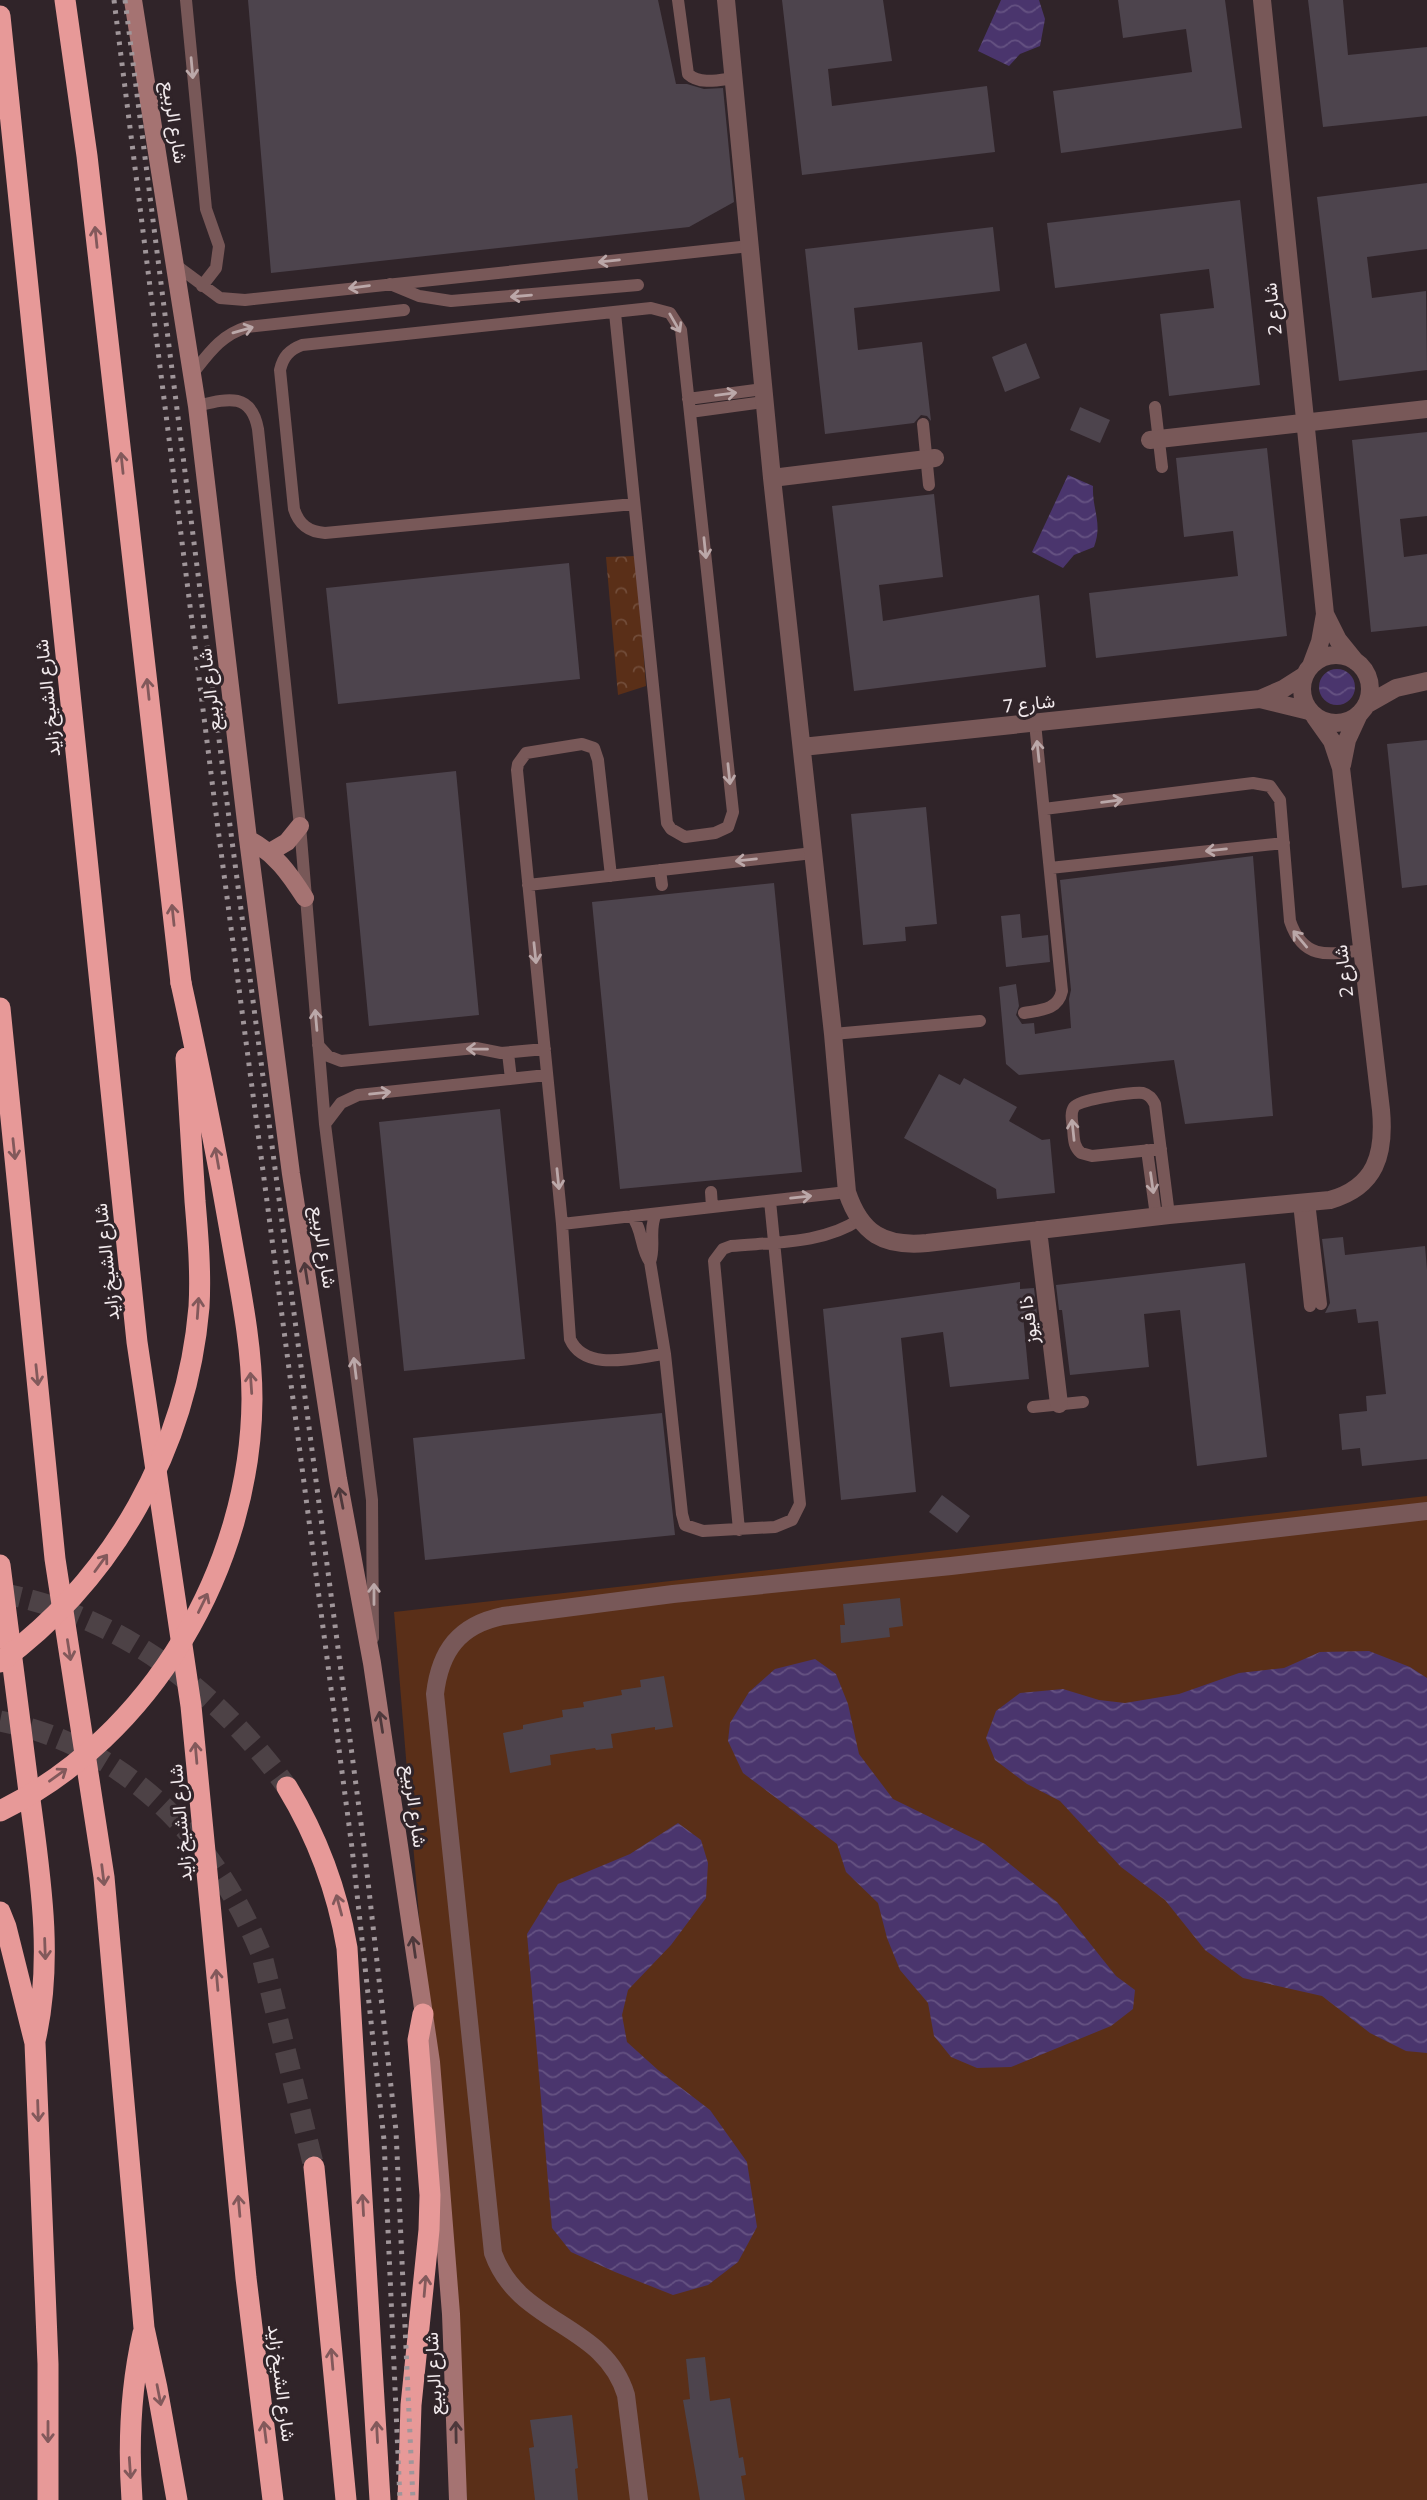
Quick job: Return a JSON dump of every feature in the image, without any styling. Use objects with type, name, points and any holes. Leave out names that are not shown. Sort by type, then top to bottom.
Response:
[{"type":"highway","points":[[0,1662],[59,1612],[92,1576],[121,1536],[146,1493],[166,1449],[182,1403],[193,1355],[199,1306],[199,1256],[181,983],[87,156],[65,0]]},
{"type":"highway","name":"شارع الشيخ زايد","points":[[0,16],[137,1342],[191,1706],[246,2278],[273,2500]]},
{"type":"highway","points":[[0,1811],[71,1766],[100,1741],[152,1684],[175,1653],[212,1585],[237,1512],[250,1436],[252,1397],[249,1363],[241,1293],[223,1189],[181,983]]},
{"type":"highway","points":[[0,1008],[55,1559],[104,1877],[144,2328],[158,2388],[177,2500]]},
{"type":"highway","points":[[0,1565],[38,1864],[44,1938],[44,1991],[35,2043]]},
{"type":"highway","points":[[287,1787],[305,1816],[328,1869],[342,1914],[347,1948],[380,2500]]},
{"type":"highway","points":[[0,1912],[35,2043],[48,2364],[48,2500]]},
{"type":"highway","points":[[408,2500],[411,2405],[429,2230],[430,2195],[418,2040],[423,2014]]},
{"type":"highway","points":[[314,2167],[346,2500]]},
{"type":"highway","points":[[132,2500],[129,2425],[136,2360],[144,2328]]},
{"type":"main road","name":"شارع الربيع","points":[[134,2],[193,373],[291,1174],[338,1479],[372,1663],[431,2062],[443,2194],[455,2388],[458,2500]]},
{"type":"main road","points":[[270,852],[287,842],[300,826]]},
{"type":"main road","points":[[248,839],[270,852],[289,873],[305,898]]},
{"type":"street","points":[[726,0],[772,478],[814,853],[847,1192],[860,1219],[876,1235],[895,1244],[927,1243],[1304,1202]]},
{"type":"street","name":"شارع 2","points":[[1262,0],[1325,614],[1320,642],[1308,670]]},
{"type":"street","points":[[1154,439],[1427,409]]},
{"type":"street","points":[[772,478],[931,458]]},
{"type":"street","name":"شارع 2","points":[[1325,614],[1338,640],[1358,664]]},
{"type":"street","points":[[1332,655],[1344,656],[1384,677],[1419,682],[1396,688],[1349,720],[1338,723],[1326,722],[1312,714],[1302,695],[1302,685],[1308,670],[1320,659],[1332,655]]},
{"type":"street","points":[[1358,664],[1370,685],[1362,709]]},
{"type":"street","name":"شارع 7","points":[[1261,699],[1308,670]]},
{"type":"street","name":"شارع 7","points":[[802,747],[1261,699],[1312,714]]},
{"type":"street","name":"شارع 2","points":[[1341,768],[1347,740],[1362,709]]},
{"type":"street","name":"شارع 2","points":[[1304,1202],[1343,1196],[1366,1180],[1380,1154],[1382,1125],[1341,768],[1332,741],[1312,714]]},
{"type":"street","name":"ذا فيوز","points":[[1038,1230],[1059,1401]]},
{"type":"street","points":[[639,2500],[626,2395],[613,2366],[590,2344],[517,2293],[502,2273],[493,2253],[435,1694],[440,1667],[454,1642],[468,1629],[484,1620],[516,1615],[673,1594],[951,1566],[1427,1511]]},
{"type":"lane","points":[[186,0],[206,209],[219,246],[216,268],[202,286]]},
{"type":"lane","points":[[678,0],[688,74],[694,80],[734,78]]},
{"type":"lane","points":[[177,266],[220,298],[233,301],[750,246]]},
{"type":"lane","points":[[388,284],[419,296],[451,301],[638,285]]},
{"type":"lane","points":[[615,313],[666,815],[671,829],[685,837],[722,831],[728,827],[733,812],[681,330],[670,313],[651,308],[315,344],[293,348],[282,362],[280,370],[294,509],[308,530],[325,533],[634,504]]},
{"type":"lane","points":[[193,373],[216,344],[236,330],[404,310]]},
{"type":"lane","points":[[689,405],[764,396]]},
{"type":"lane","points":[[197,406],[233,399],[243,402],[256,418],[300,826],[325,1124],[372,1500],[372,1663]]},
{"type":"lane","points":[[1151,407],[1157,468]]},
{"type":"lane","points":[[927,424],[934,484]]},
{"type":"lane","points":[[1024,1013],[1053,1006],[1058,1002],[1062,991],[1035,723]]},
{"type":"lane","points":[[611,876],[597,754],[588,745],[582,744],[526,753],[518,764],[562,1224],[569,1331],[574,1346],[593,1360],[665,1354]]},
{"type":"lane","points":[[1044,809],[1262,783],[1270,786],[1280,800],[1290,922],[1294,934],[1302,945],[1314,952],[1327,954],[1362,950]]},
{"type":"lane","points":[[1051,868],[1284,843]]},
{"type":"lane","points":[[528,885],[814,853]]},
{"type":"lane","points":[[665,870],[667,884]]},
{"type":"lane","points":[[833,1034],[980,1021]]},
{"type":"lane","points":[[318,1044],[328,1056],[341,1061],[476,1048],[508,1053],[545,1049]]},
{"type":"lane","points":[[508,1053],[511,1079]]},
{"type":"lane","points":[[325,1124],[341,1103],[358,1096],[547,1075]]},
{"type":"lane","points":[[1154,1150],[1092,1156],[1081,1153],[1074,1144],[1071,1115],[1073,1109],[1076,1104],[1087,1100],[1138,1093],[1149,1095],[1155,1104],[1154,1150],[1163,1216]]},
{"type":"lane","points":[[562,1224],[847,1192]]},
{"type":"lane","points":[[706,1193],[708,1208]]},
{"type":"lane","points":[[632,1216],[639,1226],[645,1254],[650,1262],[665,1354],[685,1525],[703,1531],[740,1530],[784,1525],[792,1520],[800,1504],[770,1201]]},
{"type":"lane","points":[[1304,1202],[1316,1305]]},
{"type":"lane","points":[[650,1262],[653,1252],[652,1225],[656,1214]]},
{"type":"lane","points":[[740,1530],[714,1261],[723,1249],[824,1236],[860,1219]]},
{"type":"lane","points":[[1033,1404],[1083,1398]]},
{"type":"green space","points":[[636,556],[646,686],[618,695],[606,557]]},
{"type":"green space","points":[[1427,1496],[1427,2500],[467,2500],[394,1612]]},
{"type":"water","points":[[1001,0],[1039,0],[1045,19],[1040,46],[1020,54],[1009,66],[978,51]]},
{"type":"water","points":[[1068,475],[1093,486],[1098,531],[1094,547],[1074,555],[1063,568],[1032,552]]},
{"type":"water","points":[[1337,669],[1349,675],[1355,687],[1349,699],[1337,705],[1325,699],[1319,687],[1325,675]]},
{"type":"water","points":[[1369,1651],[1410,1667],[1427,1678],[1427,2053],[1406,2051],[1370,2033],[1322,1996],[1243,1978],[1205,1950],[1165,1900],[1121,1867],[1060,1801],[1027,1784],[995,1760],[986,1738],[996,1711],[1020,1693],[1063,1689],[1099,1700],[1125,1703],[1179,1694],[1239,1673],[1284,1668],[1320,1652]]},
{"type":"water","points":[[815,1659],[836,1674],[848,1704],[859,1754],[893,1799],[985,1844],[1057,1902],[1116,1976],[1135,1990],[1133,2009],[1111,2026],[1011,2067],[977,2068],[951,2057],[934,2036],[928,2003],[900,1970],[887,1938],[878,1903],[846,1872],[837,1844],[743,1773],[728,1741],[730,1723],[749,1692],[775,1669]]},
{"type":"water","points":[[678,1823],[701,1840],[708,1863],[706,1898],[671,1945],[628,1990],[622,2015],[627,2042],[710,2110],[747,2162],[757,2227],[738,2262],[708,2285],[673,2295],[571,2252],[552,2228],[527,1934],[558,1884],[630,1854]]},
{"type":"building","points":[[248,0],[658,0],[676,84],[704,89],[723,88],[734,202],[689,227],[271,273]]},
{"type":"building","points":[[782,0],[883,0],[892,61],[828,69],[832,106],[987,86],[995,152],[802,175]]},
{"type":"building","points":[[1118,0],[1225,0],[1242,128],[1061,153],[1053,91],[1192,72],[1186,29],[1123,38]]},
{"type":"building","points":[[1308,0],[1343,0],[1348,55],[1427,47],[1427,116],[1323,127]]},
{"type":"building","points":[[1427,183],[1427,249],[1367,257],[1372,298],[1426,291],[1427,370],[1339,381],[1317,197]]},
{"type":"building","points":[[1240,200],[1260,385],[1169,396],[1160,314],[1214,308],[1209,269],[1055,288],[1047,223]]},
{"type":"building","points":[[993,227],[1000,291],[854,308],[858,350],[922,342],[931,421],[927,416],[921,415],[914,423],[825,434],[805,249]]},
{"type":"building","points":[[1026,343],[1040,378],[1005,392],[992,357]]},
{"type":"building","points":[[1080,407],[1110,420],[1100,443],[1070,430]]},
{"type":"building","points":[[1427,432],[1427,516],[1400,519],[1404,557],[1427,554],[1427,626],[1371,632],[1352,440]]},
{"type":"building","points":[[1267,448],[1287,636],[1096,658],[1089,593],[1238,576],[1233,531],[1184,537],[1176,458]]},
{"type":"building","points":[[934,494],[943,577],[879,585],[883,621],[1039,595],[1046,667],[854,691],[832,506]]},
{"type":"building","points":[[569,563],[580,679],[338,704],[326,588]]},
{"type":"building","points":[[1427,740],[1427,885],[1402,888],[1387,744]]},
{"type":"building","points":[[456,771],[479,1015],[369,1026],[346,783]]},
{"type":"building","points":[[926,807],[937,924],[905,927],[906,941],[863,945],[851,814]]},
{"type":"building","points":[[1253,856],[1273,1116],[1185,1124],[1174,1060],[1019,1075],[1006,1064],[999,987],[1016,984],[1019,1006],[1016,1015],[1022,1024],[1034,1023],[1035,1034],[1071,1028],[1071,990],[1060,880]]},
{"type":"building","points":[[774,883],[802,1172],[620,1189],[592,902]]},
{"type":"building","points":[[1020,914],[1022,938],[1048,935],[1050,962],[1006,967],[1001,916]]},
{"type":"building","points":[[939,1074],[960,1085],[964,1078],[1017,1107],[1009,1121],[1042,1140],[1050,1139],[1055,1193],[997,1199],[996,1189],[904,1138]]},
{"type":"building","points":[[500,1109],[525,1359],[404,1371],[379,1122]]},
{"type":"building","points":[[1343,1237],[1345,1255],[1425,1246],[1427,1459],[1362,1466],[1360,1448],[1342,1450],[1339,1414],[1367,1411],[1366,1396],[1386,1394],[1378,1321],[1358,1323],[1356,1309],[1325,1313],[1330,1303],[1322,1239]]},
{"type":"building","points":[[1245,1263],[1267,1457],[1197,1466],[1180,1310],[1144,1314],[1149,1367],[1070,1375],[1056,1285]]},
{"type":"building","points":[[1020,1282],[1020,1289],[1034,1288],[1037,1313],[1023,1315],[1029,1379],[950,1387],[943,1332],[901,1338],[916,1492],[841,1500],[823,1309]]},
{"type":"building","points":[[662,1413],[675,1535],[425,1560],[413,1438]]},
{"type":"building","points":[[942,1495],[970,1516],[957,1533],[929,1512]]},
{"type":"building","points":[[900,1598],[903,1626],[889,1628],[890,1637],[841,1643],[840,1625],[845,1625],[843,1604]]},
{"type":"building","points":[[664,1676],[673,1727],[611,1734],[613,1748],[550,1755],[551,1765],[510,1773],[503,1733],[523,1729],[523,1725],[563,1717],[562,1710],[584,1707],[583,1702],[622,1695],[621,1690],[641,1687],[640,1680]]},
{"type":"building","points":[[705,2357],[710,2401],[730,2398],[739,2458],[743,2457],[746,2475],[741,2476],[745,2500],[700,2500],[683,2400],[690,2399],[686,2359]]},
{"type":"building","points":[[572,2415],[578,2468],[575,2469],[578,2500],[535,2500],[529,2448],[534,2447],[530,2420]]},
{"type":"tunnel","points":[[0,1593],[44,1604],[85,1619],[162,1662],[230,1719],[287,1787]]},
{"type":"tunnel","points":[[0,1721],[46,1734],[88,1752],[126,1776],[161,1804],[192,1837],[219,1874],[243,1914],[262,1956],[314,2167]]},
{"type":"railway","points":[[114,0],[217,821],[352,1848],[384,2140],[400,2500]]},
{"type":"railway","points":[[125,0],[364,1846],[396,2131],[413,2500]]}]
